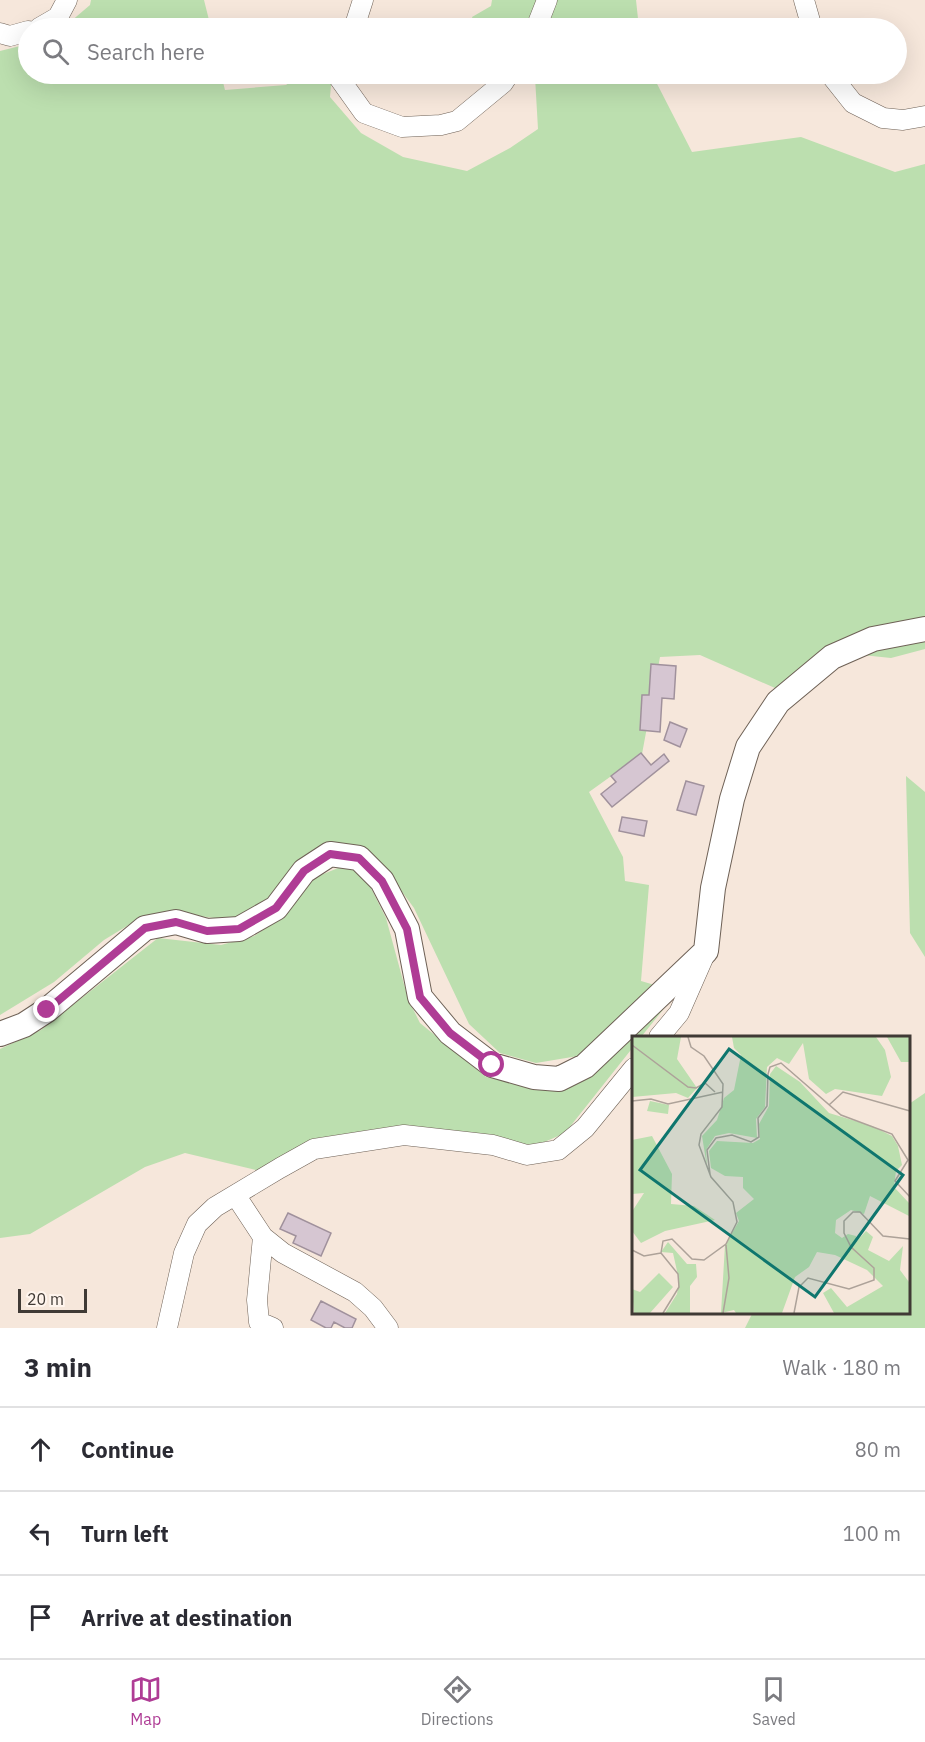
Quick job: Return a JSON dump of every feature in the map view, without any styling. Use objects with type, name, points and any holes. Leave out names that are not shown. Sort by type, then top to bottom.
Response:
[{"type":"street","points":[[55,18],[67,0]]},
{"type":"street","points":[[357,18],[363,0]]},
{"type":"street","points":[[541,18],[547,0]]},
{"type":"street","points":[[804,0],[810,18]]},
{"type":"street","points":[[0,33],[10,36],[18,34]]},
{"type":"street","points":[[343,84],[364,113],[402,127],[457,122],[502,84]]},
{"type":"street","points":[[838,84],[853,103],[883,118],[903,120],[925,116]]},
{"type":"street","points":[[660,1036],[679,1013],[706,951],[713,888],[732,799],[748,747],[778,702],[832,657],[873,639],[925,629]]},
{"type":"street","points":[[0,1034],[24,1025],[47,1010],[145,928],[176,922],[207,931],[239,929],[276,908],[304,871],[330,854],[359,858],[382,881],[407,929],[420,997],[450,1033],[492,1065],[534,1077],[559,1079],[585,1066],[706,951]]},
{"type":"street","points":[[167,1328],[184,1252],[197,1224],[215,1206],[236,1196],[314,1149],[404,1135],[493,1145],[527,1155],[558,1150],[585,1128],[632,1070]]},
{"type":"street","points":[[236,1196],[263,1237],[283,1254],[356,1292],[373,1308],[388,1328]]},
{"type":"street","points":[[263,1237],[257,1300],[259,1322],[273,1328]]},
{"type":"green space","points":[[91,0],[204,0],[208,18],[75,18],[90,5]]},
{"type":"green space","points":[[492,0],[636,0],[638,18],[472,18],[491,6]]},
{"type":"green space","points":[[18,46],[18,84],[224,84],[225,90],[287,84],[331,84],[330,97],[361,133],[403,157],[467,171],[510,148],[538,129],[535,84],[657,84],[692,152],[801,137],[895,172],[925,164],[925,649],[891,658],[824,651],[791,695],[700,655],[660,657],[642,754],[589,792],[623,857],[625,881],[649,885],[641,981],[658,986],[578,1056],[536,1063],[500,1053],[469,1024],[414,908],[380,862],[334,845],[265,905],[229,920],[185,914],[140,918],[104,940],[54,982],[0,1015],[0,51]]},
{"type":"green space","points":[[906,776],[925,792],[925,957],[910,933]]},
{"type":"green space","points":[[343,866],[364,874],[386,918],[408,999],[420,1023],[486,1077],[530,1086],[591,1074],[632,1037],[632,1049],[565,1133],[533,1147],[495,1136],[398,1126],[312,1139],[260,1171],[185,1153],[145,1167],[30,1234],[0,1238],[0,1049],[41,1030],[158,938],[221,945],[254,936],[281,918],[299,891],[316,877]]},
{"type":"green space","points":[[666,1006],[642,1036],[633,1036]]},
{"type":"green space","points":[[925,1093],[925,1328],[745,1328],[752,1313],[910,1313],[910,1103]]},
{"type":"building","points":[[651,664],[676,666],[674,699],[662,698],[660,732],[640,730],[642,695],[649,695]]},
{"type":"building","points":[[670,722],[687,729],[680,747],[664,740]]},
{"type":"building","points":[[641,753],[651,765],[664,754],[669,761],[612,807],[601,794],[616,782],[611,776]]},
{"type":"building","points":[[686,781],[704,786],[696,815],[677,810]]},
{"type":"building","points":[[622,817],[647,821],[644,836],[619,831]]},
{"type":"building","points":[[288,1213],[331,1233],[321,1256],[293,1243],[296,1236],[280,1229]]},
{"type":"building","points":[[321,1301],[356,1319],[352,1328],[345,1328],[334,1322],[331,1328],[326,1328],[311,1320]]},
{"type":"route","points":[[47,1010],[145,928],[176,922],[207,931],[239,929],[276,908],[304,871],[330,854],[359,858],[382,881],[407,929],[420,997],[450,1033],[492,1065]]}]
